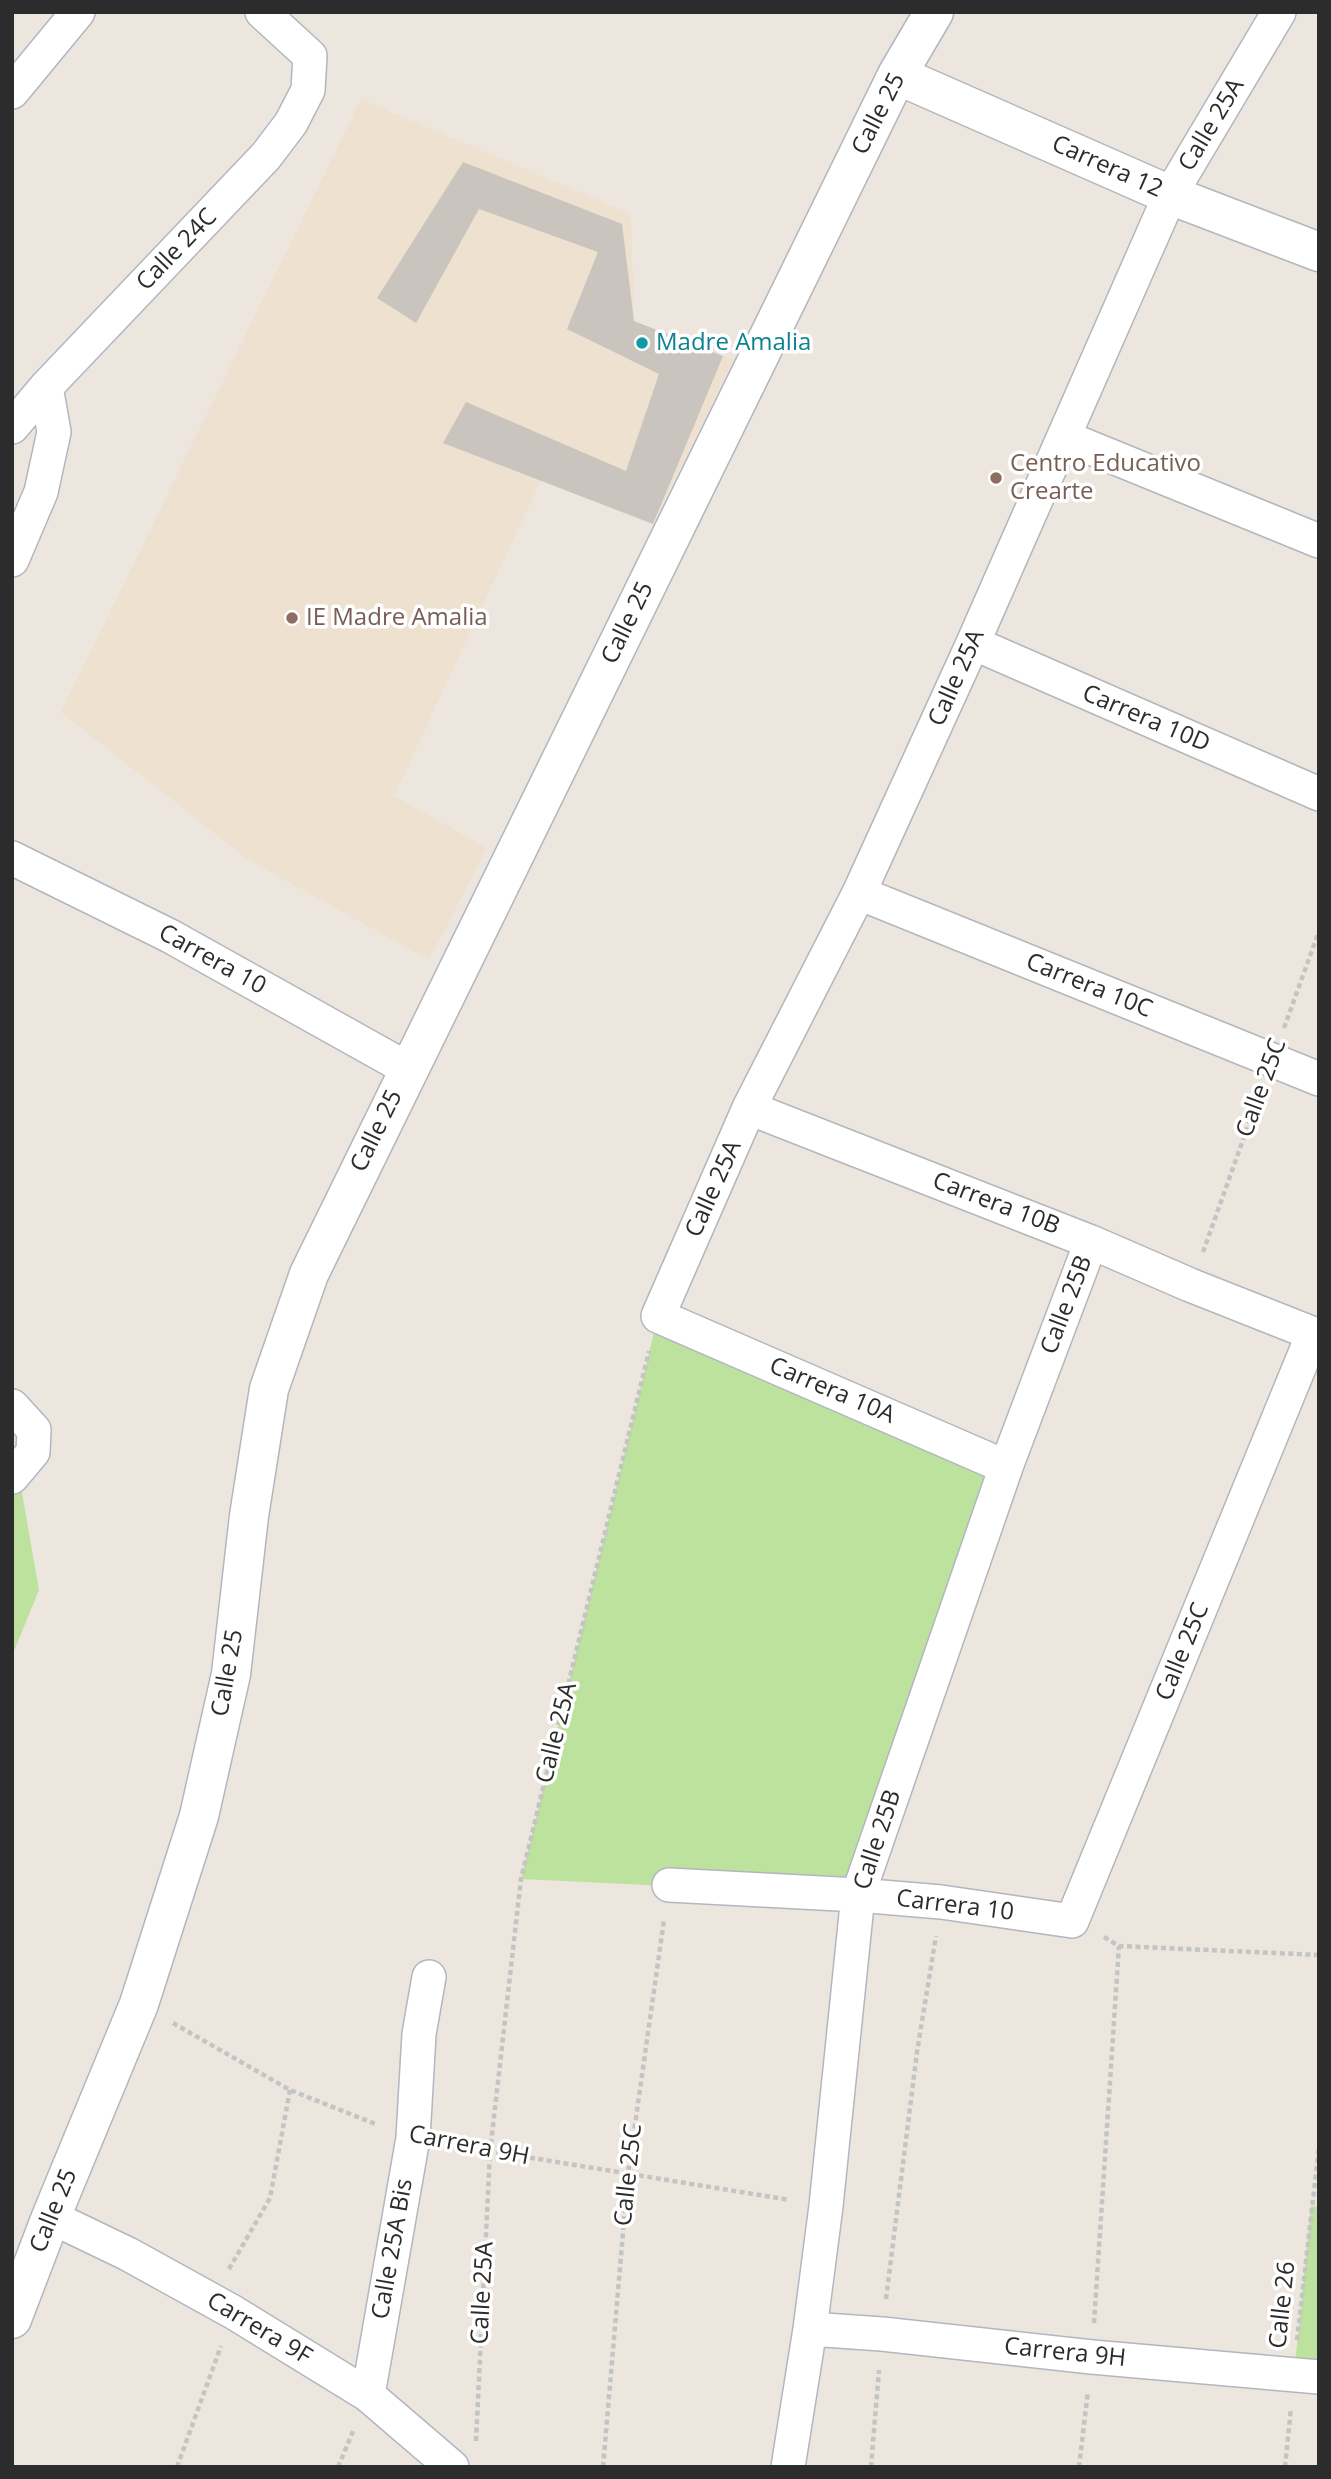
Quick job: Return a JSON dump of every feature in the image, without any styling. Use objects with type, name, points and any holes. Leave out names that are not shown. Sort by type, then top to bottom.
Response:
[{"type":"street","points":[[12,92],[78,12]]},
{"type":"street","name":"Calle 25","points":[[12,2319],[139,2004],[199,1816],[231,1674],[249,1516],[269,1389],[309,1274],[897,75],[934,12]]},
{"type":"street","name":"Calle 25A","points":[[658,1316],[749,1108],[859,893],[1171,195],[1279,12]]},
{"type":"street","name":"Calle 24C","points":[[12,427],[46,387],[266,156],[291,123],[308,90],[310,56],[265,13]]},
{"type":"street","name":"Carrera 12","points":[[897,75],[1171,195],[1319,252]]},
{"type":"street","points":[[12,560],[41,492],[54,432],[46,387]]},
{"type":"street","points":[[1064,437],[1319,541]]},
{"type":"street","name":"Carrera 10D","points":[[973,643],[1319,794]]},
{"type":"street","name":"Carrera 10","points":[[12,858],[170,936],[408,1069]]},
{"type":"street","name":"Carrera 10C","points":[[859,893],[1319,1079]]},
{"type":"street","name":"Carrera 10B","points":[[749,1108],[1091,1242],[1316,1335]]},
{"type":"street","name":"Calle 25B","points":[[788,2467],[826,2206],[858,1895],[1006,1467],[1091,1242]]},
{"type":"street","name":"Carrera 10A","points":[[658,1316],[1006,1467]]},
{"type":"street","name":"Calle 25C","points":[[1072,1921],[1316,1335]]},
{"type":"street","points":[[12,1406],[34,1430],[33,1452],[12,1478]]},
{"type":"street","name":"Carrera 10","points":[[669,1885],[941,1902],[1072,1921]]},
{"type":"street","name":"Calle 25A Bis","points":[[368,2395],[413,2138],[419,2034],[429,1977]]},
{"type":"street","name":"Carrera 9F","points":[[51,2217],[128,2254],[222,2306],[368,2395],[464,2460]]},
{"type":"street","name":"Carrera 9H","points":[[810,2329],[1306,2376]]},
{"type":"path","name":"Calle 25C","points":[[1190,1285],[1319,931]]},
{"type":"path","name":"Calle 25A","points":[[464,2460],[490,2152],[521,1879],[658,1316]]},
{"type":"path","name":"Calle 25C","points":[[603,2467],[628,2174],[669,1885]]},
{"type":"path","points":[[871,2467],[882,2334],[917,2052],[941,1902]]},
{"type":"path","points":[[1072,1921],[1119,1946],[1319,1955]]},
{"type":"path","points":[[1079,2467],[1092,2357],[1119,1946]]},
{"type":"path","name":"Carrera 9H","points":[[139,2004],[290,2090],[413,2138],[826,2206]]},
{"type":"path","points":[[177,2467],[222,2306],[270,2198],[290,2090]]},
{"type":"path","name":"Calle 26","points":[[1285,2467],[1306,2376],[1311,2206],[1319,2147]]},
{"type":"path","points":[[1311,2206],[1319,2207]]},
{"type":"shaded area","name":"IE Madre Amalia","points":[[361,99],[631,214],[634,321],[733,360],[653,524],[547,467],[394,796],[487,848],[429,960],[247,859],[61,712]]},
{"type":"green space","points":[[658,1316],[1006,1467],[858,1895],[521,1879]]},
{"type":"green space","points":[[12,1436],[39,1590],[12,1656]]},
{"type":"green space","points":[[1311,2206],[1319,2207],[1319,2377],[1294,2374]]},
{"type":"building","name":"Madre Amalia","points":[[463,162],[622,224],[634,321],[723,356],[653,524],[443,443],[466,402],[626,471],[659,374],[567,329],[598,252],[479,209],[416,323],[377,298]]},
{"type":"place","name":"Madre Amalia","points":[[642,343]]},
{"type":"place","name":"Centro Educativo Crearte","points":[[996,478]]},
{"type":"place","name":"IE Madre Amalia","points":[[292,618]]}]
